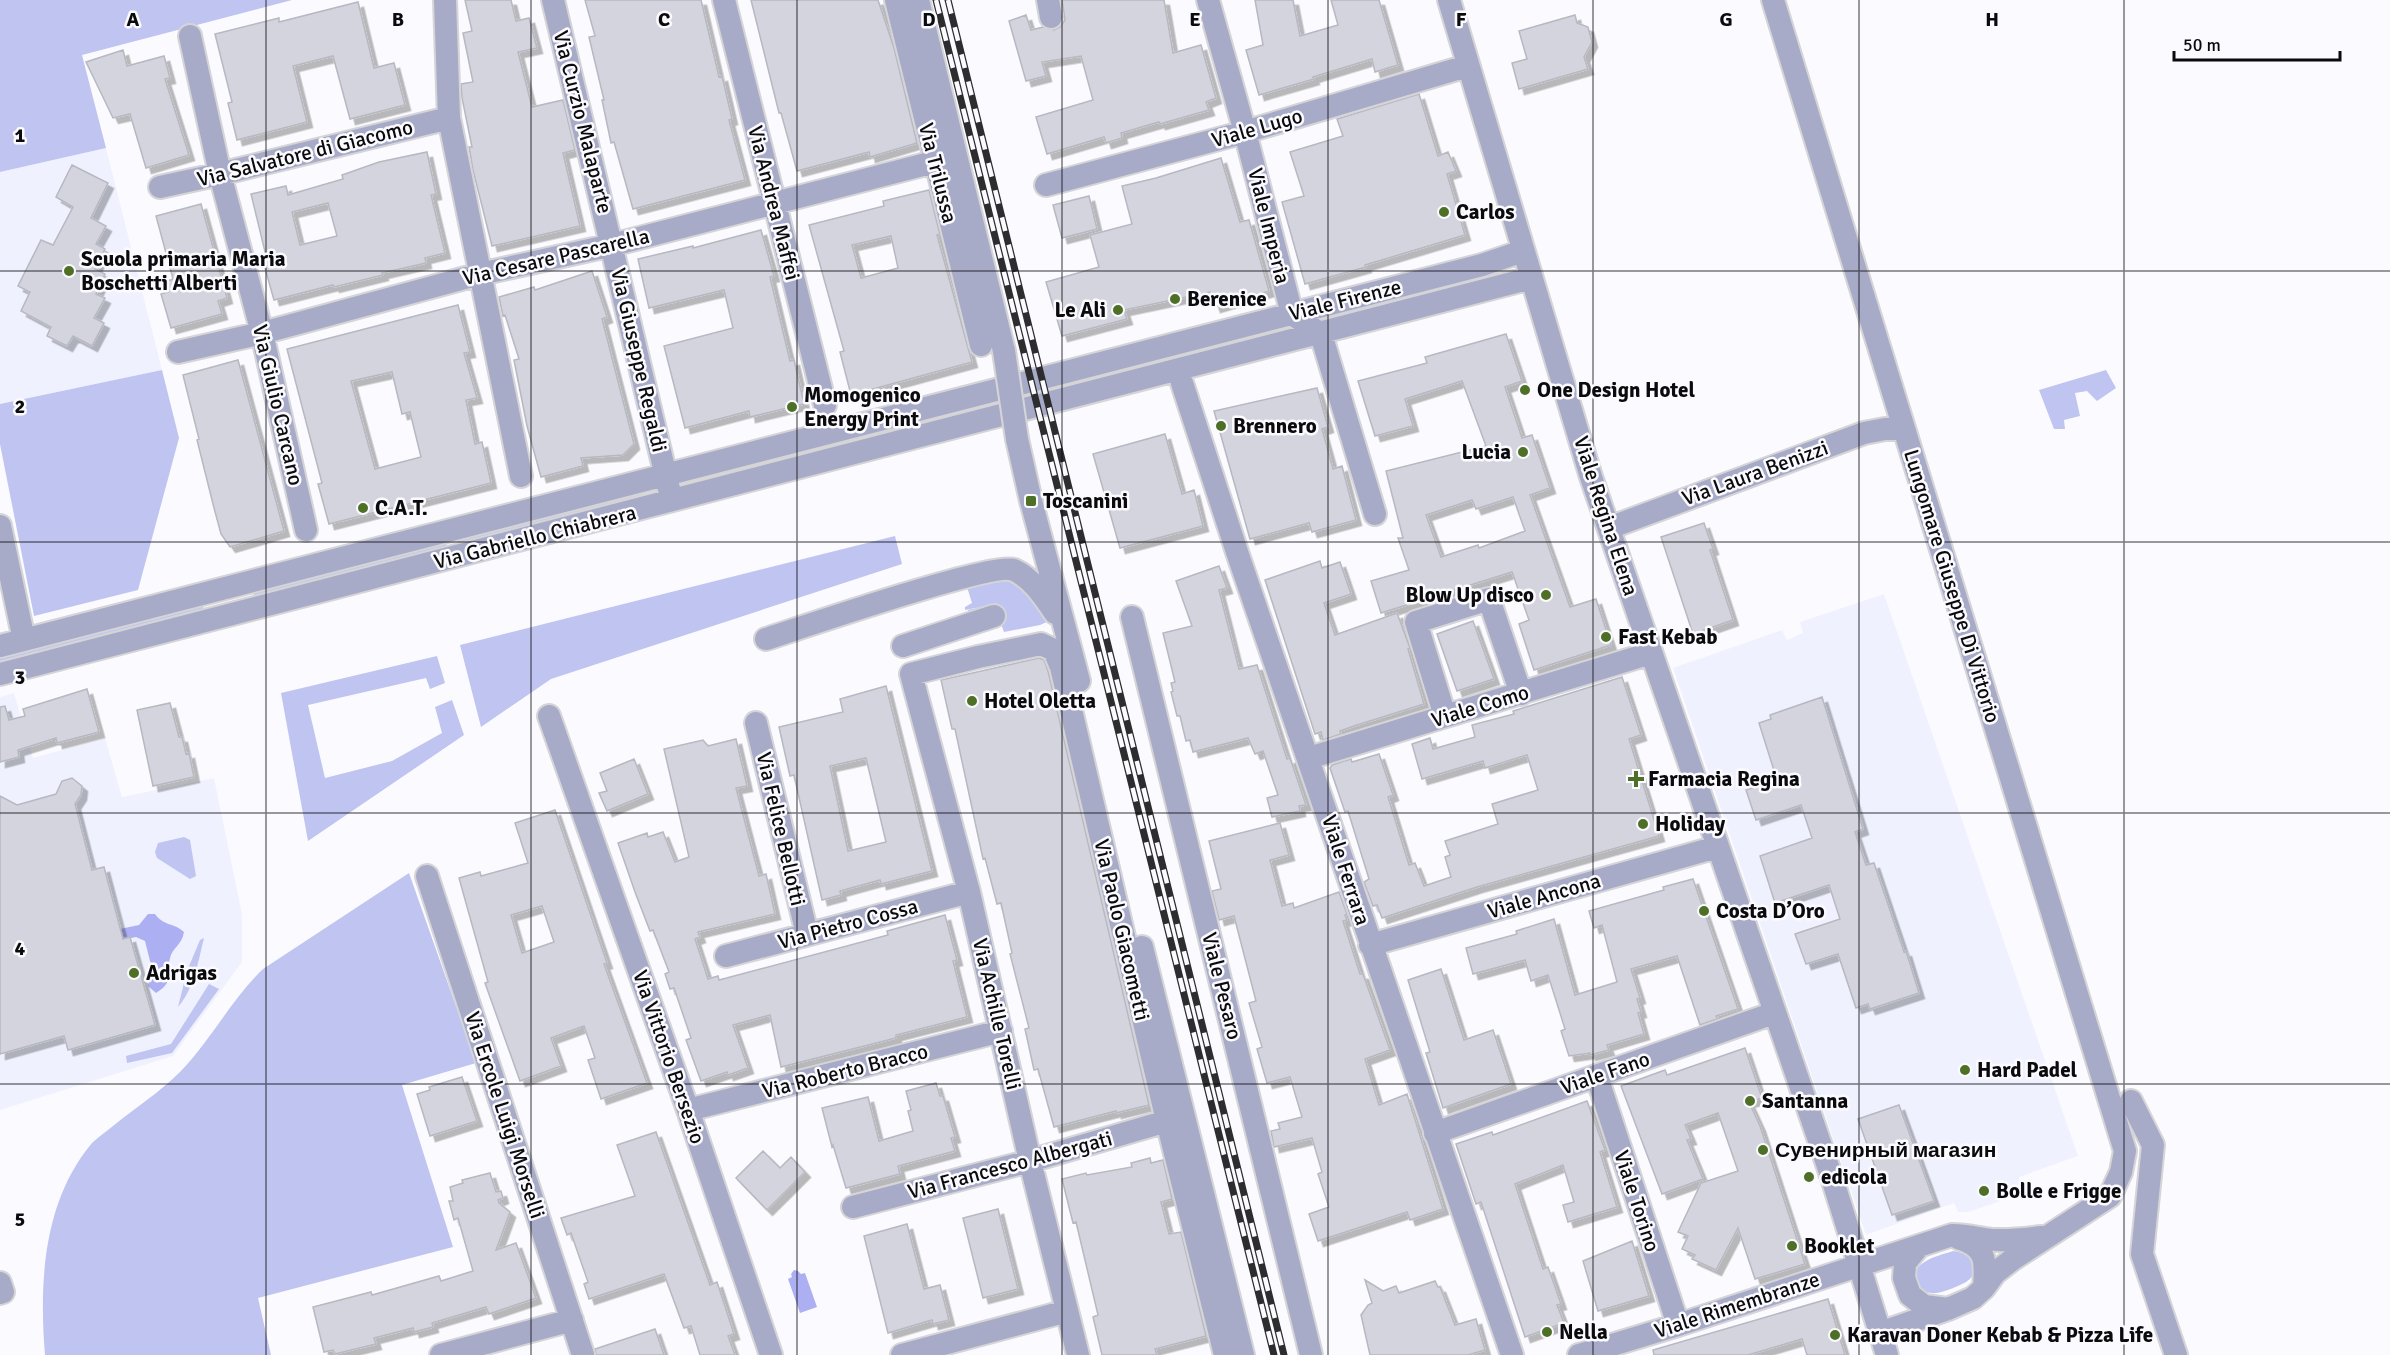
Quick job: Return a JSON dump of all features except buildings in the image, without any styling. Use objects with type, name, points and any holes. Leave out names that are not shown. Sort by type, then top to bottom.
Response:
[{"type":"street","points":[[445,0],[449,118],[521,476]]},
{"type":"street","name":"Via Curzio Malaparte","points":[[553,0],[612,245]]},
{"type":"street","name":"Via Andrea Maffei","points":[[724,0],[825,405]]},
{"type":"street","name":"Via Trilussa","points":[[896,0],[934,162],[981,345]]},
{"type":"street","points":[[918,0],[1004,351],[1017,439],[1065,626],[1243,1355]]},
{"type":"street","name":"Viale Imperia","points":[[1208,0],[1292,314]]},
{"type":"street","name":"Viale Regina Elena","points":[[1449,0],[1591,477],[1833,1181],[1887,1355]]},
{"type":"street","name":"Lungomare Giuseppe Di Vittorio","points":[[1773,0],[2125,1152],[2121,1172],[2110,1196],[2047,1237]]},
{"type":"street","name":"Via Giulio Carcano","points":[[190,36],[220,174],[262,333],[306,530]]},
{"type":"street","name":"Viale Lugo","points":[[1046,185],[1245,132],[1467,66]]},
{"type":"street","name":"Via Salvatore di Giacomo","points":[[160,187],[449,118]]},
{"type":"street","name":"Via Cesare Pascarella","points":[[178,352],[262,333],[480,274],[612,245],[934,162]]},
{"type":"street","name":"Via Giuseppe Regaldi","points":[[612,245],[672,502]]},
{"type":"street","name":"Viale Firenze","points":[[1062,374],[1482,265],[1523,251]]},
{"type":"street","name":"Viale Firenze","points":[[1069,399],[1531,278]]},
{"type":"street","points":[[1292,314],[1321,334]]},
{"type":"street","name":"Viale Firenze","points":[[1321,334],[1375,514]]},
{"type":"street","name":"Via Gabriello Chiabrera","points":[[0,646],[1062,374]]},
{"type":"street","name":"Viale Ferrara","points":[[1182,383],[1238,555],[1512,1355]]},
{"type":"street","name":"Via Gabriello Chiabrera","points":[[0,674],[1069,399]]},
{"type":"street","name":"Via Laura Benizzi","points":[[1609,528],[1864,433],[1885,429],[1903,429]]},
{"type":"street","points":[[0,526],[24,640]]},
{"type":"street","points":[[766,639],[897,597],[989,571],[1013,570],[1037,588],[1065,626]]},
{"type":"street","points":[[228,587],[236,614]]},
{"type":"street","points":[[1445,716],[1416,622],[1489,599],[1521,694]]},
{"type":"street","points":[[903,646],[968,622],[994,616]]},
{"type":"street","name":"Viale Pesaro","points":[[1132,617],[1311,1355]]},
{"type":"street","points":[[968,622],[978,657]]},
{"type":"street","name":"Via Paolo Giacometti","points":[[911,674],[1041,644],[1054,650],[1061,667],[1167,1121],[1225,1355]]},
{"type":"street","name":"Viale Como","points":[[1309,758],[1651,653]]},
{"type":"street","name":"Via Achille Torelli","points":[[911,674],[969,892],[1030,1161],[1078,1355]]},
{"type":"street","name":"Via Vittorio Bersezio","points":[[549,716],[688,1110],[771,1355]]},
{"type":"street","name":"Via Felice Bellotti","points":[[756,723],[807,934]]},
{"type":"street","name":"Viale Ancona","points":[[1371,945],[1717,846]]},
{"type":"street","name":"Via Ercole Luigi Morselli","points":[[427,876],[583,1355]]},
{"type":"street","name":"Via Pietro Cossa","points":[[726,956],[969,892]]},
{"type":"street","name":"Viale Fano","points":[[1435,1133],[1774,1014]]},
{"type":"street","name":"Via Roberto Bracco","points":[[688,1110],[1001,1031]]},
{"type":"street","name":"Viale Torino","points":[[1596,1077],[1678,1325]]},
{"type":"street","points":[[2131,1101],[2153,1145],[2142,1254],[2176,1355]]},
{"type":"street","name":"Via Francesco Albergati","points":[[853,1207],[1030,1161],[1167,1121]]},
{"type":"street","points":[[1948,1309],[1924,1306],[1910,1295],[1904,1278],[1905,1263],[1919,1246],[1949,1236],[1967,1234],[1984,1239],[2004,1240],[2047,1237]]},
{"type":"street","points":[[1949,1236],[1972,1243],[1982,1252],[1986,1266],[1984,1288]]},
{"type":"street","points":[[1880,1332],[1973,1298],[1995,1273],[2047,1237]]},
{"type":"street","name":"Viale Rimembranze","points":[[1579,1355],[1645,1345],[1678,1325],[1919,1246]]},
{"type":"street","points":[[902,1355],[1067,1311]]},
{"type":"street","points":[[441,1355],[480,1350],[572,1320]]},
{"type":"shaded area","points":[[0,0],[292,0],[82,55],[106,148],[0,172]]},
{"type":"shaded area","name":"Scuola primaria Maria Boschetti Alberti","points":[[106,148],[162,370],[0,404],[0,172]]},
{"type":"shaded area","points":[[1476,276],[1477,281],[1328,321],[1327,316]]},
{"type":"shaded area","points":[[1278,329],[1279,333],[951,419],[949,414]]},
{"type":"shaded area","points":[[162,370],[179,438],[138,590],[34,616],[0,444],[0,404]]},
{"type":"shaded area","points":[[2106,370],[2116,388],[2097,401],[2087,391],[2075,393],[2080,416],[2064,420],[2065,429],[2054,429],[2039,390]]},
{"type":"shaded area","points":[[641,493],[642,498],[458,545],[457,540]]},
{"type":"shaded area","points":[[895,536],[902,564],[551,679],[481,727],[460,645]]},
{"type":"shaded area","points":[[446,543],[447,547],[254,597],[253,593]]},
{"type":"shaded area","points":[[1010,579],[1023,589],[1049,621],[1004,632],[995,608],[970,619],[968,610],[981,607],[965,610],[965,607],[972,603],[967,587]]},
{"type":"shaded area","points":[[1884,594],[2078,1156],[2019,1177],[2021,1194],[1968,1212],[1958,1212],[1954,1203],[1866,1235],[1673,668],[1782,630],[1787,640],[1803,633],[1800,622]]},
{"type":"shaded area","points":[[203,606],[204,611],[0,663],[0,658]]},
{"type":"shaded area","points":[[437,656],[445,683],[430,689],[426,678],[308,705],[325,778],[392,761],[442,733],[435,707],[452,700],[464,735],[308,841],[281,693]]},
{"type":"shaded area","points":[[14,693],[33,758],[105,738],[122,797],[214,778],[242,914],[242,962],[173,1056],[0,1110],[0,697]]},
{"type":"shaded area","points":[[184,837],[190,840],[196,876],[190,879],[157,858],[155,852],[158,843]]},
{"type":"shaded area","points":[[409,873],[476,1063],[402,1085],[453,1247],[258,1298],[271,1355],[45,1355],[43,1300],[48,1244],[63,1190],[92,1143],[180,1072],[263,969]]},
{"type":"shaded area","points":[[148,914],[155,914],[162,921],[184,932],[171,955],[168,981],[156,993],[148,986],[151,965],[145,941],[136,937],[85,948],[101,933],[139,925]]},
{"type":"shaded area","points":[[204,938],[192,984],[178,1007],[187,971],[200,940]]},
{"type":"shaded area","points":[[209,984],[219,989],[172,1053],[127,1063],[126,1056],[171,1044]]},
{"type":"shaded area","points":[[1953,1251],[1965,1255],[1973,1262],[1974,1272],[1971,1277],[1966,1282],[1947,1290],[1930,1293],[1924,1291],[1915,1278],[1918,1267],[1930,1259]]},
{"type":"shaded area","points":[[794,1270],[801,1274],[805,1273],[817,1307],[800,1313],[788,1279],[792,1277]]},
{"type":"railway","points":[[936,0],[1274,1355]]},
{"type":"railway","points":[[948,0],[1284,1355]]},
{"type":"place","name":"Carlos","points":[[1444,212]]},
{"type":"place","name":"Scuola primaria Maria Boschetti Alberti","points":[[69,271]]},
{"type":"place","name":"Berenice","points":[[1175,299]]},
{"type":"place","name":"Le Ali","points":[[1118,310]]},
{"type":"place","name":"One Design Hotel","points":[[1525,390]]},
{"type":"place","name":"Momogenico Energy Print","points":[[792,407]]},
{"type":"place","name":"Brennero","points":[[1221,426]]},
{"type":"place","name":"Lucia","points":[[1523,452]]},
{"type":"place","name":"Toscanini","points":[[1031,501]]},
{"type":"place","name":"C.A.T.","points":[[363,508]]},
{"type":"place","name":"Blow Up disco","points":[[1546,595]]},
{"type":"place","name":"Fast Kebab","points":[[1606,637]]},
{"type":"place","name":"Hotel Oletta","points":[[972,701]]},
{"type":"place","name":"Farmacia Regina","points":[[1636,779]]},
{"type":"place","name":"Holiday","points":[[1643,824]]},
{"type":"place","name":"Costa D’Oro","points":[[1704,911]]},
{"type":"place","name":"Adrigas","points":[[134,973]]},
{"type":"place","name":"Hard Padel","points":[[1965,1070]]},
{"type":"place","name":"Santanna","points":[[1750,1101]]},
{"type":"place","name":"Сувенирный магазин","points":[[1763,1150]]},
{"type":"place","name":"edicola","points":[[1809,1177]]},
{"type":"place","name":"Bolle e Frigge","points":[[1984,1191]]},
{"type":"place","name":"Booklet","points":[[1792,1246]]},
{"type":"place","name":"Nella","points":[[1547,1332]]},
{"type":"place","name":"Karavan Doner Kebab & Pizza Life","points":[[1835,1335]]}]
